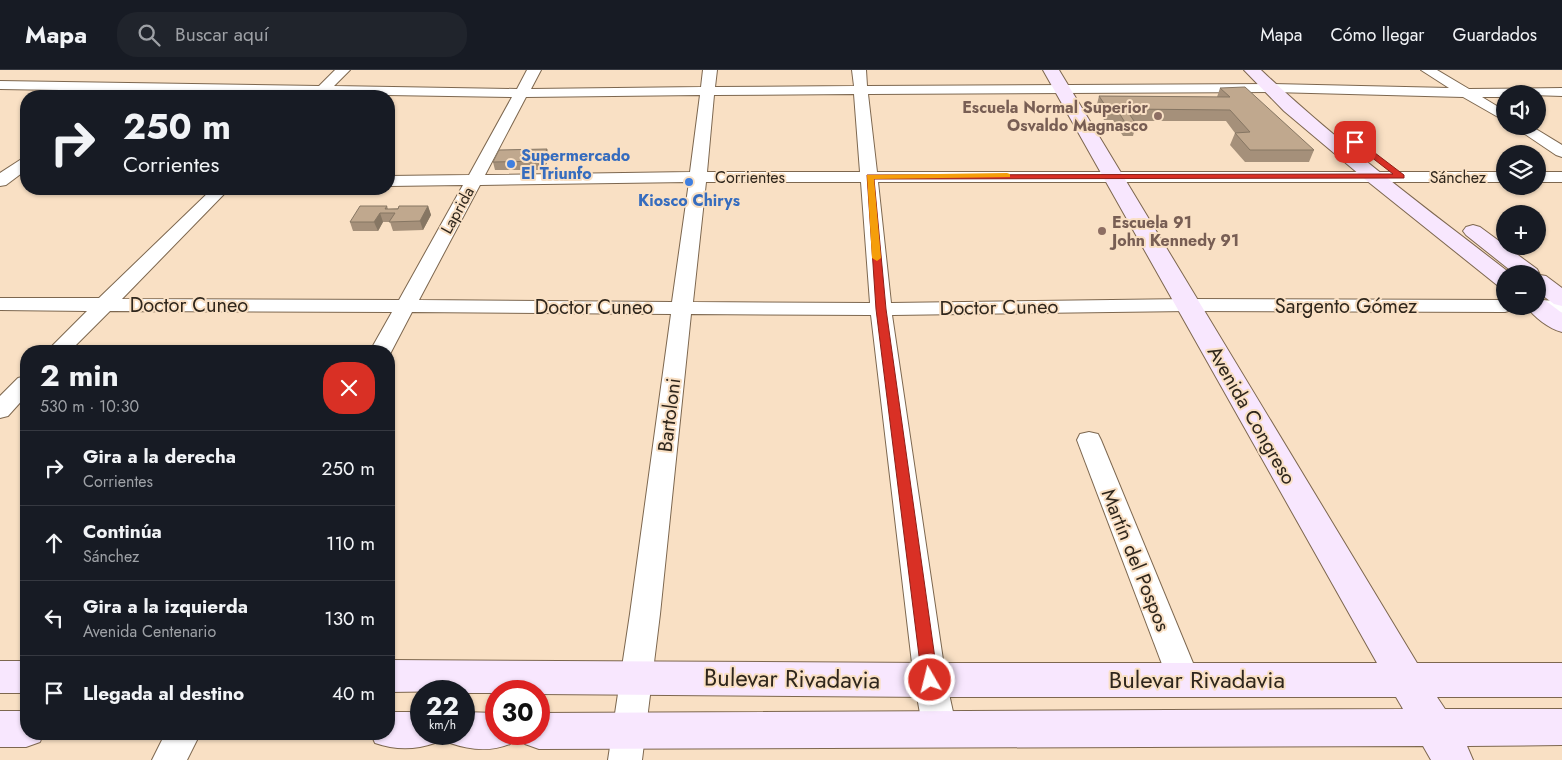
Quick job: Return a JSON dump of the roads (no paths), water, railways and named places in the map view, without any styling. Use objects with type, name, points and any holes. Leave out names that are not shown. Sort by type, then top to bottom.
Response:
[{"type":"street","points":[[323,90],[343,70]]},
{"type":"street","name":"Laprida","points":[[384,345],[534,70]]},
{"type":"street","name":"Bartoloni","points":[[627,746],[638,678],[682,308],[700,177],[710,70]]},
{"type":"street","name":"Avenida Congreso","points":[[1051,70],[1453,760]]},
{"type":"street","points":[[1252,70],[1273,88],[1290,107],[1373,176],[1496,273]]},
{"type":"street","points":[[1428,70],[1496,111]]},
{"type":"street","points":[[132,90],[154,74]]},
{"type":"street","points":[[395,93],[708,92],[860,79],[1061,88],[1273,88],[1466,93],[1562,92]]},
{"type":"street","points":[[860,79],[881,309],[930,680],[940,730]]},
{"type":"street","points":[[0,85],[228,90]]},
{"type":"street","points":[[1273,88],[1310,107],[1516,265]]},
{"type":"street","points":[[1535,135],[1562,152]]},
{"type":"street","points":[[2,178],[20,167]]},
{"type":"street","name":"Corrientes","points":[[395,181],[1112,175]]},
{"type":"street","name":"Sánchez","points":[[1112,175],[1496,177]]},
{"type":"street","points":[[2,178],[20,176]]},
{"type":"street","points":[[1546,177],[1562,177]]},
{"type":"street","points":[[64,345],[215,195]]},
{"type":"street","points":[[1546,287],[1562,299]]},
{"type":"street","name":"Doctor Cuneo","points":[[0,304],[881,309],[1188,305]]},
{"type":"street","name":"Sargento Gómez","points":[[1188,305],[1496,306]]},
{"type":"street","points":[[1546,306],[1562,307]]},
{"type":"street","points":[[1546,312],[1562,325]]},
{"type":"street","points":[[0,410],[20,389]]},
{"type":"street","name":"Martín del Pospos","points":[[1089,440],[1184,680]]},
{"type":"street","points":[[0,677],[20,676]]},
{"type":"street","name":"Bulevar Rivadavia","points":[[395,676],[930,680],[1562,680]]},
{"type":"street","points":[[550,733],[627,746],[940,730],[1562,727]]},
{"type":"street","points":[[0,730],[20,729]]},
{"type":"street","points":[[395,730],[410,730]]},
{"type":"street","points":[[168,760],[180,740]]},
{"type":"place","name":"Escuela Normal Superior Osvaldo Magnasco","points":[[1158,116]]},
{"type":"place","name":"Supermercado El Triunfo","points":[[511,164]]},
{"type":"place","name":"Kiosco Chirys","points":[[689,182]]},
{"type":"place","name":"Escuela 91 John Kennedy 91","points":[[1102,231]]}]
